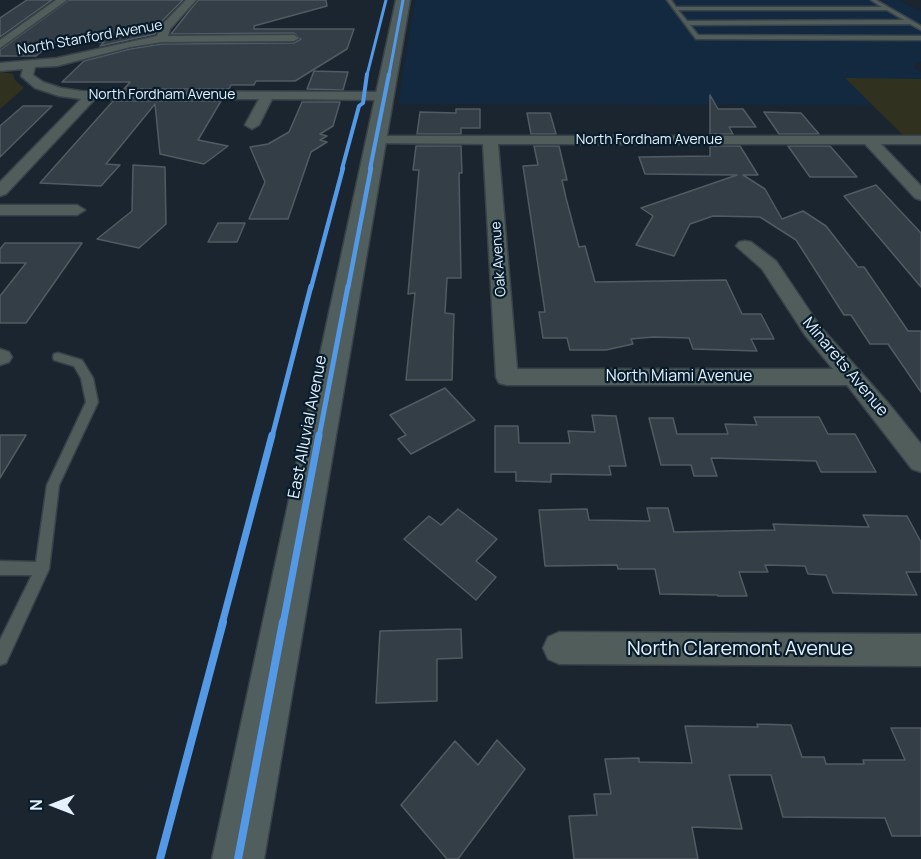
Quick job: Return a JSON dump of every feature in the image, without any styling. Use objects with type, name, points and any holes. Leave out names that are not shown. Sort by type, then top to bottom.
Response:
[{"type":"street","points":[[0,45],[62,0]]},
{"type":"street","points":[[162,39],[165,28],[191,0]]},
{"type":"street","name":"East Alluvial Avenue","points":[[238,859],[403,0]]},
{"type":"street","name":"North Stanford Avenue","points":[[0,67],[28,66],[162,39],[294,38]]},
{"type":"street","name":"North Fordham Avenue","points":[[28,66],[27,76],[39,86],[59,92],[92,95],[384,96]]},
{"type":"street","points":[[0,191],[92,95]]},
{"type":"street","points":[[252,125],[267,96]]},
{"type":"street","name":"North Fordham Avenue","points":[[377,140],[921,140]]},
{"type":"street","name":"Oak Avenue","points":[[490,140],[507,377]]},
{"type":"street","points":[[869,140],[921,195]]},
{"type":"street","points":[[0,210],[77,210]]},
{"type":"street","name":"Minarets Avenue","points":[[745,246],[769,265],[812,330],[881,410],[921,462]]},
{"type":"street","name":"North Miami Avenue","points":[[507,377],[851,377]]},
{"type":"street","name":"North Claremont Avenue","points":[[559,648],[921,650]]},
{"type":"lane","points":[[669,0],[696,38],[921,38]]},
{"type":"lane","points":[[873,0],[921,28]]},
{"type":"lane","points":[[675,8],[888,9]]},
{"type":"lane","points":[[685,23],[911,22]]},
{"type":"lane","points":[[0,657],[42,569],[53,485],[92,402],[87,378],[78,363],[58,357]]},
{"type":"lane","points":[[0,568],[42,569]]},
{"type":"shaded area","points":[[415,0],[899,0],[921,12],[921,61],[914,67],[921,73],[921,79],[846,79],[872,105],[398,104]]},
{"type":"green space","points":[[0,72],[13,74],[15,80],[24,88],[0,109]]},
{"type":"green space","points":[[845,78],[921,79],[921,135],[903,135]]},
{"type":"building","points":[[27,0],[52,0],[0,37],[0,18]]},
{"type":"building","points":[[69,0],[183,0],[159,24],[155,34],[100,46],[104,42],[53,42],[36,56],[0,56],[0,50]]},
{"type":"building","points":[[198,0],[326,0],[327,6],[254,26],[254,29],[354,29],[347,49],[295,81],[256,81],[254,85],[231,85],[229,89],[124,89],[130,82],[62,82],[84,61],[130,49],[162,44],[294,43],[301,39],[294,33],[171,34]]},
{"type":"building","points":[[314,71],[348,72],[343,90],[307,89]]},
{"type":"building","points":[[710,95],[718,109],[743,109],[756,127],[729,127],[733,134],[710,134]]},
{"type":"building","points":[[113,101],[221,101],[198,140],[228,146],[204,164],[160,154],[155,104],[106,164],[120,165],[101,186],[40,183]]},
{"type":"building","points":[[302,102],[340,102],[333,126],[320,134],[327,136],[320,140],[327,142],[311,152],[288,219],[249,219],[265,182],[250,147],[268,144],[289,132]]},
{"type":"building","points":[[23,106],[52,106],[0,157],[0,126]]},
{"type":"building","points":[[456,109],[480,109],[480,128],[461,128],[461,134],[417,134],[420,112],[456,113]]},
{"type":"building","points":[[764,112],[801,113],[819,134],[779,134]]},
{"type":"building","points":[[527,113],[550,113],[556,134],[531,134]]},
{"type":"building","points":[[416,146],[461,146],[462,173],[459,173],[461,278],[447,278],[445,313],[454,314],[452,380],[406,380],[415,293],[408,294],[419,170],[413,170]]},
{"type":"building","points":[[534,146],[559,146],[567,180],[562,180],[566,198],[579,247],[585,246],[595,282],[726,280],[742,314],[761,314],[774,339],[751,339],[757,351],[693,349],[689,338],[653,337],[631,339],[633,344],[606,350],[570,350],[567,338],[543,338],[539,312],[545,312],[523,166],[538,165]]},
{"type":"building","points":[[710,146],[740,146],[758,175],[743,175],[765,189],[782,219],[803,211],[826,226],[858,267],[864,267],[908,331],[921,331],[921,392],[888,344],[870,344],[851,315],[844,315],[796,240],[760,217],[713,216],[690,224],[674,256],[636,245],[653,216],[641,208],[737,175],[645,174],[639,157],[710,156]]},
{"type":"building","points":[[788,146],[830,146],[857,177],[810,177]]},
{"type":"building","points":[[133,165],[165,167],[166,224],[139,248],[97,239],[132,211]]},
{"type":"building","points":[[876,185],[921,233],[921,287],[844,196]]},
{"type":"building","points":[[218,223],[245,223],[237,242],[208,242]]},
{"type":"building","points":[[5,243],[82,243],[26,323],[0,323],[0,296],[26,263],[0,263],[0,249]]},
{"type":"building","points":[[445,388],[475,420],[411,454],[398,439],[406,435],[390,415]]},
{"type":"building","points":[[592,415],[616,416],[626,466],[609,466],[611,475],[551,474],[551,482],[516,481],[516,472],[495,472],[495,426],[518,426],[519,443],[570,443],[568,431],[595,432]]},
{"type":"building","points":[[754,417],[819,417],[828,434],[855,434],[876,472],[821,472],[816,461],[711,458],[717,476],[694,476],[691,465],[661,465],[649,418],[673,418],[677,434],[728,434],[725,424],[757,425]]},
{"type":"building","points":[[0,435],[26,435],[0,478]]},
{"type":"building","points":[[647,508],[668,508],[674,532],[775,530],[773,524],[869,527],[863,515],[907,516],[921,542],[921,572],[906,572],[917,595],[833,593],[826,575],[808,574],[805,566],[765,565],[768,572],[739,572],[747,596],[718,596],[660,594],[655,569],[618,569],[617,565],[545,566],[539,510],[587,509],[589,520],[650,521]]},
{"type":"building","points":[[458,509],[497,539],[476,561],[496,577],[476,600],[404,539],[429,516],[441,525]]},
{"type":"building","points":[[461,629],[462,658],[437,659],[437,701],[376,703],[380,631]]},
{"type":"building","points":[[757,724],[791,725],[802,757],[824,757],[826,764],[864,764],[863,760],[905,760],[891,728],[921,728],[921,836],[892,836],[885,818],[783,817],[771,775],[729,775],[742,829],[692,827],[698,859],[574,859],[569,816],[597,815],[594,794],[611,794],[605,759],[639,758],[639,762],[692,763],[685,726],[758,727]]},
{"type":"building","points":[[497,740],[525,769],[458,859],[447,859],[401,805],[455,741],[478,765]]},
{"type":"cycle path","points":[[160,859],[359,106],[363,103],[366,89],[364,86],[386,0]]},
{"type":"cycle path","points":[[238,859],[403,0]]}]
